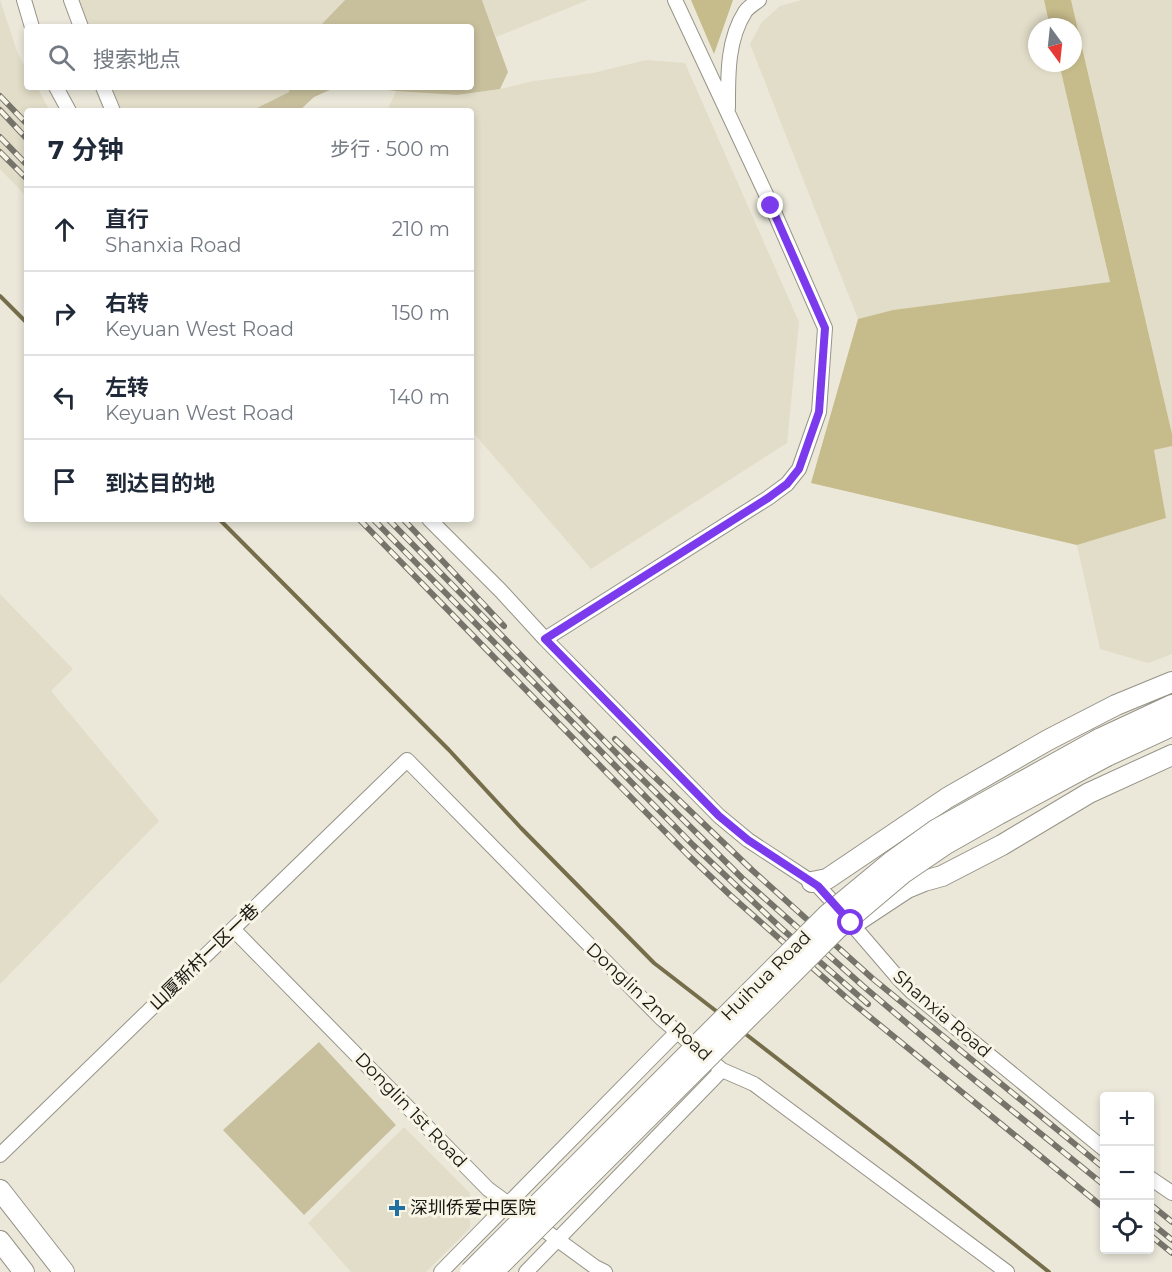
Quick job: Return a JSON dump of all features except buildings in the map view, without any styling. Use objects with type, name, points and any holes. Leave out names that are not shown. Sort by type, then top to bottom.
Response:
[{"type":"main road","points":[[812,882],[827,879],[947,798],[1047,740],[1116,705],[1172,682]]},
{"type":"main road","name":"Huihua Road","points":[[493,1272],[838,928],[893,882],[946,844],[999,814],[1172,705]]},
{"type":"main road","name":"Huihua Road","points":[[470,1272],[827,915],[891,862],[937,829],[1103,748],[1172,726]]},
{"type":"main road","points":[[851,923],[907,888],[942,876],[1002,845],[1089,793],[1172,755]]},
{"type":"main road","points":[[0,1190],[64,1272]]},
{"type":"main road","points":[[0,1241],[24,1272]]},
{"type":"street","points":[[24,0],[31,24]]},
{"type":"street","points":[[71,0],[80,24]]},
{"type":"street","points":[[545,639],[787,484],[799,469],[819,412],[825,328],[675,0]]},
{"type":"street","points":[[728,114],[728,66],[736,31],[746,10],[759,0]]},
{"type":"street","points":[[58,90],[67,108]]},
{"type":"street","points":[[105,90],[112,108]]},
{"type":"street","name":"Shanxia Road","points":[[432,522],[719,816],[748,840],[812,882],[831,900],[899,980],[912,992],[1100,1146]]},
{"type":"street","name":"山厦新村一区一巷","points":[[0,1155],[407,760]]},
{"type":"street","name":"Donglin 2nd Road","points":[[407,760],[677,1032],[722,1070],[754,1084],[999,1270]]},
{"type":"street","name":"Donglin 1st Road","points":[[233,929],[488,1190],[605,1272]]},
{"type":"street","points":[[441,1272],[677,1032]]},
{"type":"street","points":[[526,1272],[722,1070]]},
{"type":"street","points":[[1154,1181],[1172,1193]]},
{"type":"shaded area","points":[[0,0],[18,54],[24,65],[24,90],[39,90],[48,108],[24,108],[24,194],[0,169]]},
{"type":"shaded area","points":[[64,0],[345,0],[322,24],[72,24]]},
{"type":"shaded area","points":[[345,0],[482,0],[508,72],[500,89],[457,95],[387,90],[474,90],[474,24],[322,24]]},
{"type":"shaded area","points":[[482,0],[588,0],[496,37]]},
{"type":"shaded area","points":[[691,0],[733,0],[714,54]]},
{"type":"shaded area","points":[[802,0],[1044,0],[1048,18],[1028,18],[1028,72],[1061,72],[1110,282],[893,310],[858,319],[750,44],[762,22],[780,6]]},
{"type":"shaded area","points":[[1044,0],[1071,0],[1075,18],[1048,18]]},
{"type":"shaded area","points":[[1071,0],[1172,0],[1172,434],[1082,47],[1082,18],[1075,18]]},
{"type":"shaded area","points":[[1082,47],[1172,434],[1172,446],[1154,450],[1166,518],[1077,545],[811,483],[858,319],[893,310],[1110,282],[1061,72],[1082,72]]},
{"type":"shaded area","points":[[646,60],[685,63],[799,322],[787,443],[591,569],[474,433],[474,108],[388,108],[396,91],[457,95],[593,73]]},
{"type":"shaded area","points":[[95,90],[289,90],[257,108],[102,108]]},
{"type":"shaded area","points":[[289,90],[330,90],[314,97],[302,108],[257,108]]},
{"type":"shaded area","points":[[1172,446],[1172,654],[1148,663],[1100,649],[1077,545],[1166,518],[1154,450]]},
{"type":"shaded area","points":[[0,594],[73,669],[51,691],[159,821],[0,984]]},
{"type":"shaded area","points":[[319,1042],[396,1125],[304,1215],[223,1130]]},
{"type":"shaded area","name":"深圳侨爱中医院","points":[[404,1127],[470,1193],[470,1228],[426,1272],[351,1272],[308,1223]]},
{"type":"waterway","points":[[0,296],[24,320]]},
{"type":"waterway","points":[[222,522],[449,750],[521,828],[654,963],[720,1014]]},
{"type":"waterway","points":[[743,1032],[1049,1272]]},
{"type":"railway","points":[[0,96],[24,121]]},
{"type":"railway","points":[[0,110],[24,136]]},
{"type":"railway","points":[[0,137],[24,162]]},
{"type":"railway","points":[[0,152],[24,176]]},
{"type":"railway","points":[[362,522],[610,776],[730,895],[849,1000],[1100,1205]]},
{"type":"railway","points":[[376,522],[693,845],[781,928],[868,1004]]},
{"type":"railway","points":[[391,522],[627,764],[742,878],[956,1065],[1100,1182]]},
{"type":"railway","points":[[406,522],[504,626]]},
{"type":"railway","points":[[615,739],[752,870],[872,978],[1100,1165]]},
{"type":"railway","points":[[1154,1207],[1172,1222]]},
{"type":"railway","points":[[1154,1225],[1172,1240]]},
{"type":"railway","points":[[1154,1238],[1172,1253]]},
{"type":"place","name":"深圳侨爱中医院","points":[[397,1208]]},
{"type":"route","points":[[771,206],[825,328],[819,412],[799,469],[787,484],[768,498],[545,639],[734,830],[818,886],[851,923]]}]
